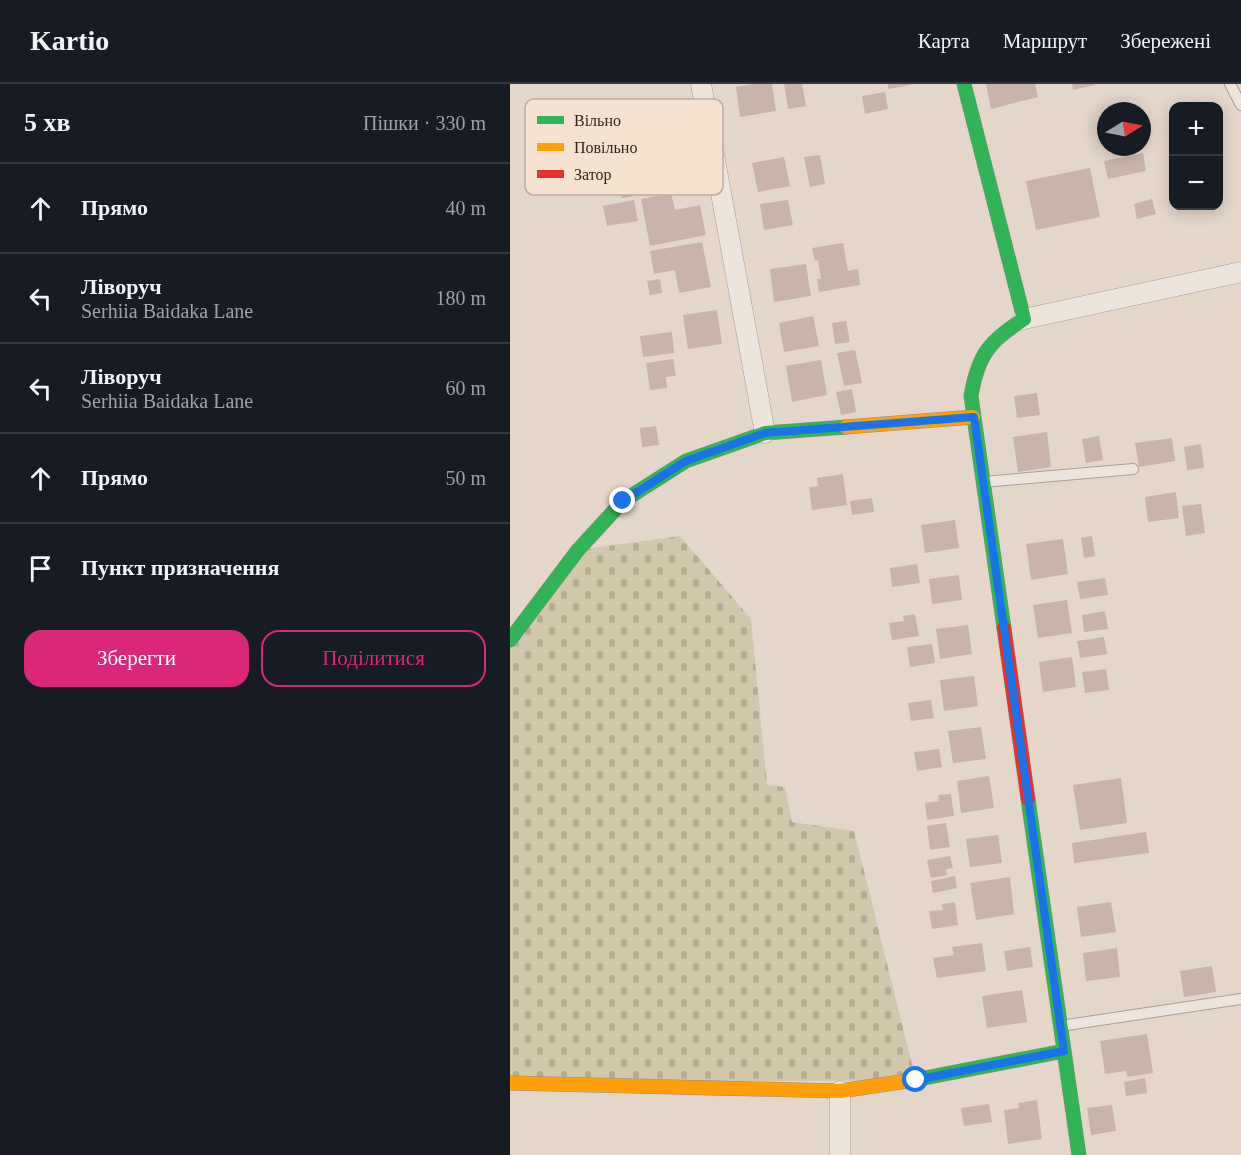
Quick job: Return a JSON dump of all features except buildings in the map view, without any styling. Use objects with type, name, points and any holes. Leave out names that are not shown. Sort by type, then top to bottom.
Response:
[{"type":"street","points":[[701,84],[704,99]]},
{"type":"street","points":[[964,84],[1024,319]]},
{"type":"street","points":[[721,195],[765,433]]},
{"type":"street","points":[[1079,1155],[970,396],[974,373],[982,354],[993,339],[1024,319],[1241,272]]},
{"type":"street","points":[[510,640],[578,550],[623,501],[686,461],[765,433],[974,417]]},
{"type":"street","points":[[510,1083],[840,1091],[916,1080],[1064,1051]]},
{"type":"street","points":[[840,1091],[840,1155]]},
{"type":"lane","points":[[1230,84],[1241,105]]},
{"type":"lane","points":[[982,482],[1133,470]]},
{"type":"lane","points":[[1060,1026],[1241,999]]},
{"type":"green space","points":[[680,536],[751,619],[767,785],[785,787],[792,822],[854,831],[916,1080],[510,1083],[510,640],[578,550]]},
{"type":"traffic: fast","points":[[964,84],[1024,319],[1002,335],[987,350],[977,370],[971,396],[1004,628]]},
{"type":"traffic: fast","points":[[510,640],[578,550],[623,501],[686,461],[765,433],[846,427]]},
{"type":"traffic: fast","points":[[1028,799],[1079,1155]]},
{"type":"traffic: fast","points":[[914,1080],[1064,1051]]},
{"type":"traffic: slow","points":[[846,427],[973,417]]},
{"type":"traffic: slow","points":[[510,1083],[840,1091],[914,1080]]},
{"type":"traffic: jam","points":[[1004,628],[1028,799]]},
{"type":"route","points":[[623,501],[686,461],[765,433],[974,417],[1064,1051],[916,1080]]}]
